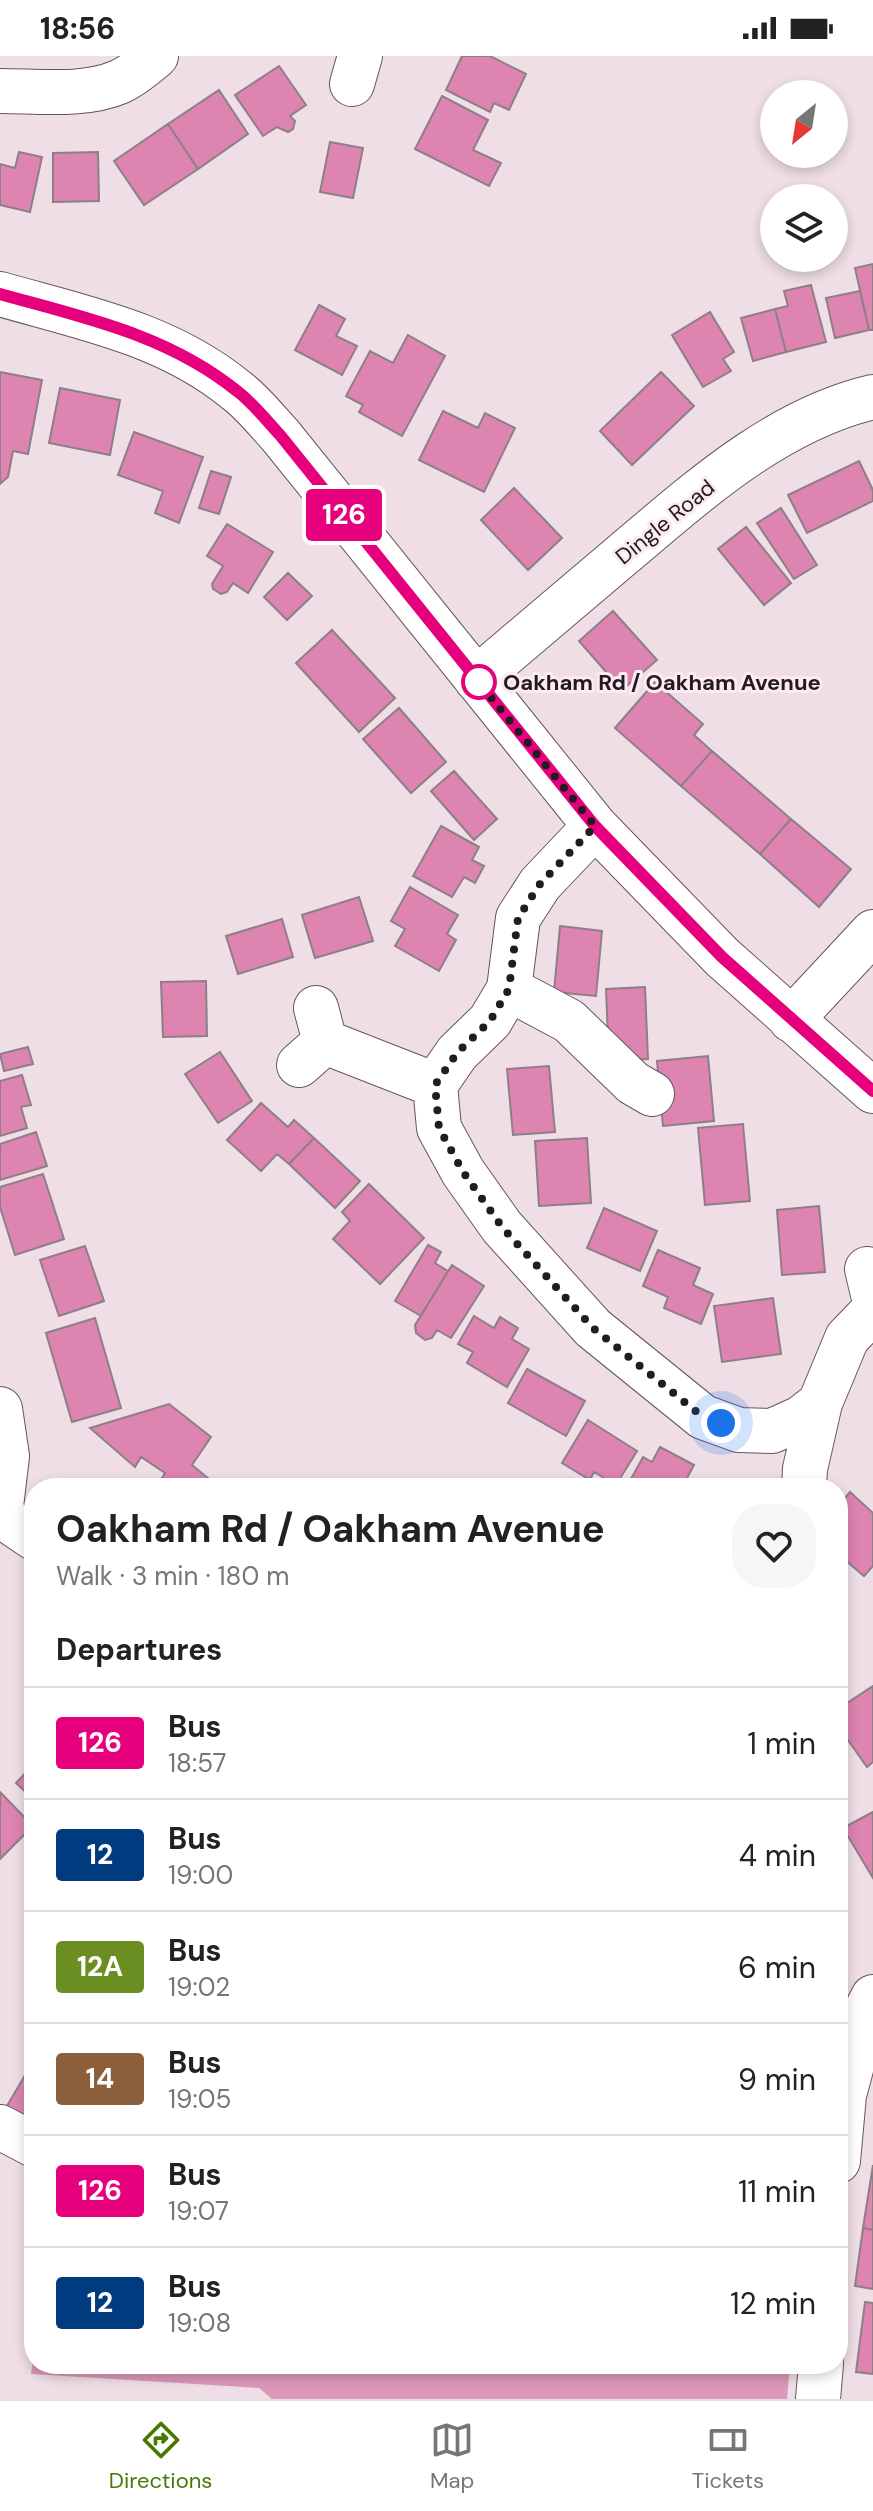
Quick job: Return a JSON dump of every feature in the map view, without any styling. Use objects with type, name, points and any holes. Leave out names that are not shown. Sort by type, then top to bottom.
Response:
[{"type":"street","points":[[0,91],[63,91],[103,87],[122,81],[156,56]]},
{"type":"street","points":[[0,294],[143,335],[195,362],[238,391],[280,435],[595,826],[722,957],[873,1091]]},
{"type":"street","name":"Dingle Road","points":[[476,679],[729,470],[787,429],[873,397]]},
{"type":"street","points":[[595,826],[540,884],[518,918],[509,989],[490,1021],[457,1053],[435,1085],[439,1128],[463,1172],[502,1227],[593,1328],[703,1417],[739,1430],[772,1431],[801,1418],[820,1403]]},
{"type":"street","points":[[791,1020],[873,932]]},
{"type":"street","points":[[509,989],[569,1021],[633,1083],[652,1094]]},
{"type":"street","points":[[313,1038],[435,1085]]},
{"type":"street","points":[[805,1478],[820,1403],[847,1338],[873,1311]]},
{"type":"street","points":[[0,1409],[7,1456],[0,1515],[24,1531]]},
{"type":"street","points":[[848,2112],[867,2009],[873,1997]]},
{"type":"street","points":[[0,2127],[24,2140]]},
{"type":"street","points":[[818,2399],[820,2374]]},
{"type":"shaded area","points":[[31,2374],[789,2374],[787,2399],[272,2399],[259,2388]]},
{"type":"building","points":[[462,56],[490,56],[526,74],[509,110],[494,103],[490,112],[446,90]]},
{"type":"building","points":[[279,66],[306,105],[290,116],[295,121],[293,129],[288,132],[277,127],[263,136],[235,95]]},
{"type":"building","points":[[219,90],[248,134],[198,169],[168,124]]},
{"type":"building","points":[[442,96],[488,120],[473,150],[501,163],[489,186],[415,149]]},
{"type":"building","points":[[168,124],[198,169],[144,205],[114,161]]},
{"type":"building","points":[[330,142],[363,148],[353,198],[320,192]]},
{"type":"building","points":[[19,152],[42,157],[30,212],[0,205],[0,164],[15,168]]},
{"type":"building","points":[[98,152],[99,201],[53,202],[53,153]]},
{"type":"building","points":[[873,264],[873,330],[869,330],[855,268]]},
{"type":"building","points":[[811,285],[826,342],[786,352],[775,309],[788,306],[784,291]]},
{"type":"building","points":[[860,291],[869,330],[835,338],[826,298]]},
{"type":"building","points":[[319,305],[345,319],[336,336],[357,346],[342,375],[295,350]]},
{"type":"building","points":[[775,309],[786,352],[753,361],[741,318]]},
{"type":"building","points":[[710,312],[734,352],[723,359],[731,371],[703,387],[672,335]]},
{"type":"building","points":[[408,335],[445,356],[402,436],[359,412],[363,405],[346,396],[370,351],[393,363]]},
{"type":"building","points":[[0,372],[42,380],[28,454],[13,451],[8,477],[0,484]]},
{"type":"building","points":[[661,372],[694,406],[632,465],[600,431]]},
{"type":"building","points":[[60,388],[120,400],[110,455],[49,443]]},
{"type":"building","points":[[443,411],[478,428],[485,413],[515,428],[484,492],[419,460]]},
{"type":"building","points":[[134,432],[203,457],[179,523],[155,513],[163,491],[118,475]]},
{"type":"building","points":[[859,461],[873,490],[873,501],[807,533],[788,495]]},
{"type":"building","points":[[211,471],[231,477],[219,514],[199,508]]},
{"type":"building","points":[[514,488],[562,538],[528,570],[481,520]]},
{"type":"building","points":[[781,508],[817,565],[794,579],[757,523]]},
{"type":"building","points":[[227,524],[273,552],[248,593],[233,583],[227,592],[221,594],[213,589],[212,584],[223,566],[207,556]]},
{"type":"building","points":[[746,527],[791,583],[764,605],[718,549]]},
{"type":"building","points":[[288,573],[312,596],[287,620],[264,597]]},
{"type":"building","points":[[613,611],[657,660],[622,690],[579,641]]},
{"type":"building","points":[[332,630],[395,698],[359,732],[296,663]]},
{"type":"building","points":[[655,682],[703,724],[694,735],[712,751],[681,786],[615,728]]},
{"type":"building","points":[[399,708],[446,762],[411,793],[363,739]]},
{"type":"building","points":[[712,751],[791,819],[760,854],[681,786]]},
{"type":"building","points":[[454,771],[497,819],[474,840],[431,791]]},
{"type":"building","points":[[791,819],[851,869],[819,907],[760,854]]},
{"type":"building","points":[[441,826],[479,847],[472,860],[484,866],[475,883],[464,877],[452,897],[413,876]]},
{"type":"building","points":[[410,887],[458,915],[447,934],[456,940],[439,971],[395,946],[405,929],[391,921]]},
{"type":"building","points":[[359,897],[373,941],[315,958],[302,915]]},
{"type":"building","points":[[282,919],[293,957],[238,974],[226,936]]},
{"type":"building","points":[[560,926],[602,931],[596,996],[554,992]]},
{"type":"building","points":[[206,981],[207,1036],[163,1037],[161,982]]},
{"type":"building","points":[[645,987],[648,1059],[609,1061],[606,989]]},
{"type":"building","points":[[28,1047],[33,1064],[4,1071],[0,1054]]},
{"type":"building","points":[[220,1052],[252,1101],[218,1123],[185,1074]]},
{"type":"building","points":[[708,1056],[714,1121],[663,1126],[657,1061]]},
{"type":"building","points":[[549,1066],[555,1132],[513,1135],[507,1069]]},
{"type":"building","points":[[22,1075],[31,1105],[21,1107],[27,1128],[0,1136],[0,1081]]},
{"type":"building","points":[[261,1103],[288,1127],[294,1120],[314,1138],[289,1164],[277,1154],[261,1171],[227,1140]]},
{"type":"building","points":[[743,1124],[750,1201],[705,1205],[698,1128]]},
{"type":"building","points":[[36,1132],[47,1166],[0,1180],[0,1144]]},
{"type":"building","points":[[314,1138],[360,1181],[335,1208],[289,1164]]},
{"type":"building","points":[[587,1138],[591,1203],[539,1206],[535,1141]]},
{"type":"building","points":[[43,1174],[64,1239],[15,1255],[0,1207],[0,1187]]},
{"type":"building","points":[[369,1184],[424,1238],[380,1284],[333,1239],[350,1221],[342,1212]]},
{"type":"building","points":[[819,1206],[825,1272],[782,1275],[777,1210]]},
{"type":"building","points":[[604,1208],[657,1231],[640,1271],[587,1248]]},
{"type":"building","points":[[428,1245],[441,1252],[435,1263],[448,1271],[421,1316],[395,1301]]},
{"type":"building","points":[[85,1246],[104,1301],[59,1316],[40,1260]]},
{"type":"building","points":[[658,1250],[700,1268],[693,1285],[713,1294],[701,1324],[664,1308],[668,1297],[643,1286]]},
{"type":"building","points":[[452,1265],[484,1286],[451,1338],[437,1330],[432,1338],[425,1340],[416,1333],[415,1325]]},
{"type":"building","points":[[773,1298],[781,1354],[722,1362],[714,1306]]},
{"type":"building","points":[[474,1316],[494,1328],[500,1317],[518,1328],[512,1339],[529,1349],[507,1387],[467,1363],[473,1352],[458,1344]]},
{"type":"building","points":[[95,1318],[121,1408],[72,1422],[46,1333]]},
{"type":"building","points":[[527,1369],[585,1401],[566,1436],[508,1403]]},
{"type":"building","points":[[169,1404],[211,1437],[192,1465],[208,1478],[162,1478],[165,1473],[141,1457],[135,1467],[90,1428]]},
{"type":"building","points":[[588,1420],[637,1451],[620,1478],[604,1478],[594,1472],[591,1478],[587,1478],[562,1463]]},
{"type":"building","points":[[660,1447],[694,1465],[687,1478],[631,1478],[643,1457],[652,1462]]},
{"type":"building","points":[[850,1492],[873,1513],[873,1566],[864,1576],[848,1562]]},
{"type":"building","points":[[873,1686],[873,1762],[867,1767],[848,1740],[848,1702]]},
{"type":"building","points":[[24,1775],[24,1791],[16,1783]]},
{"type":"building","points":[[0,1792],[24,1817],[24,1835],[0,1859]]},
{"type":"building","points":[[873,1812],[873,1878],[848,1836],[848,1825]]},
{"type":"building","points":[[24,2077],[24,2116],[7,2106]]},
{"type":"building","points":[[873,2165],[873,2230],[863,2228]]},
{"type":"building","points":[[863,2228],[873,2230],[873,2289],[855,2286]]},
{"type":"building","points":[[865,2302],[873,2303],[873,2374],[856,2372]]},
{"type":"bus line","name":"126","points":[[0,294],[143,335],[195,362],[238,391],[280,435],[595,826],[722,957],[873,1091]]},
{"type":"place","name":"Oakham Rd / Oakham Avenue","points":[[479,682]]},
{"type":"route","points":[[479,682],[476,679],[595,826],[540,884],[518,918],[509,989],[490,1021],[457,1053],[435,1085],[439,1128],[463,1172],[502,1227],[593,1328],[703,1417],[721,1423]]}]
